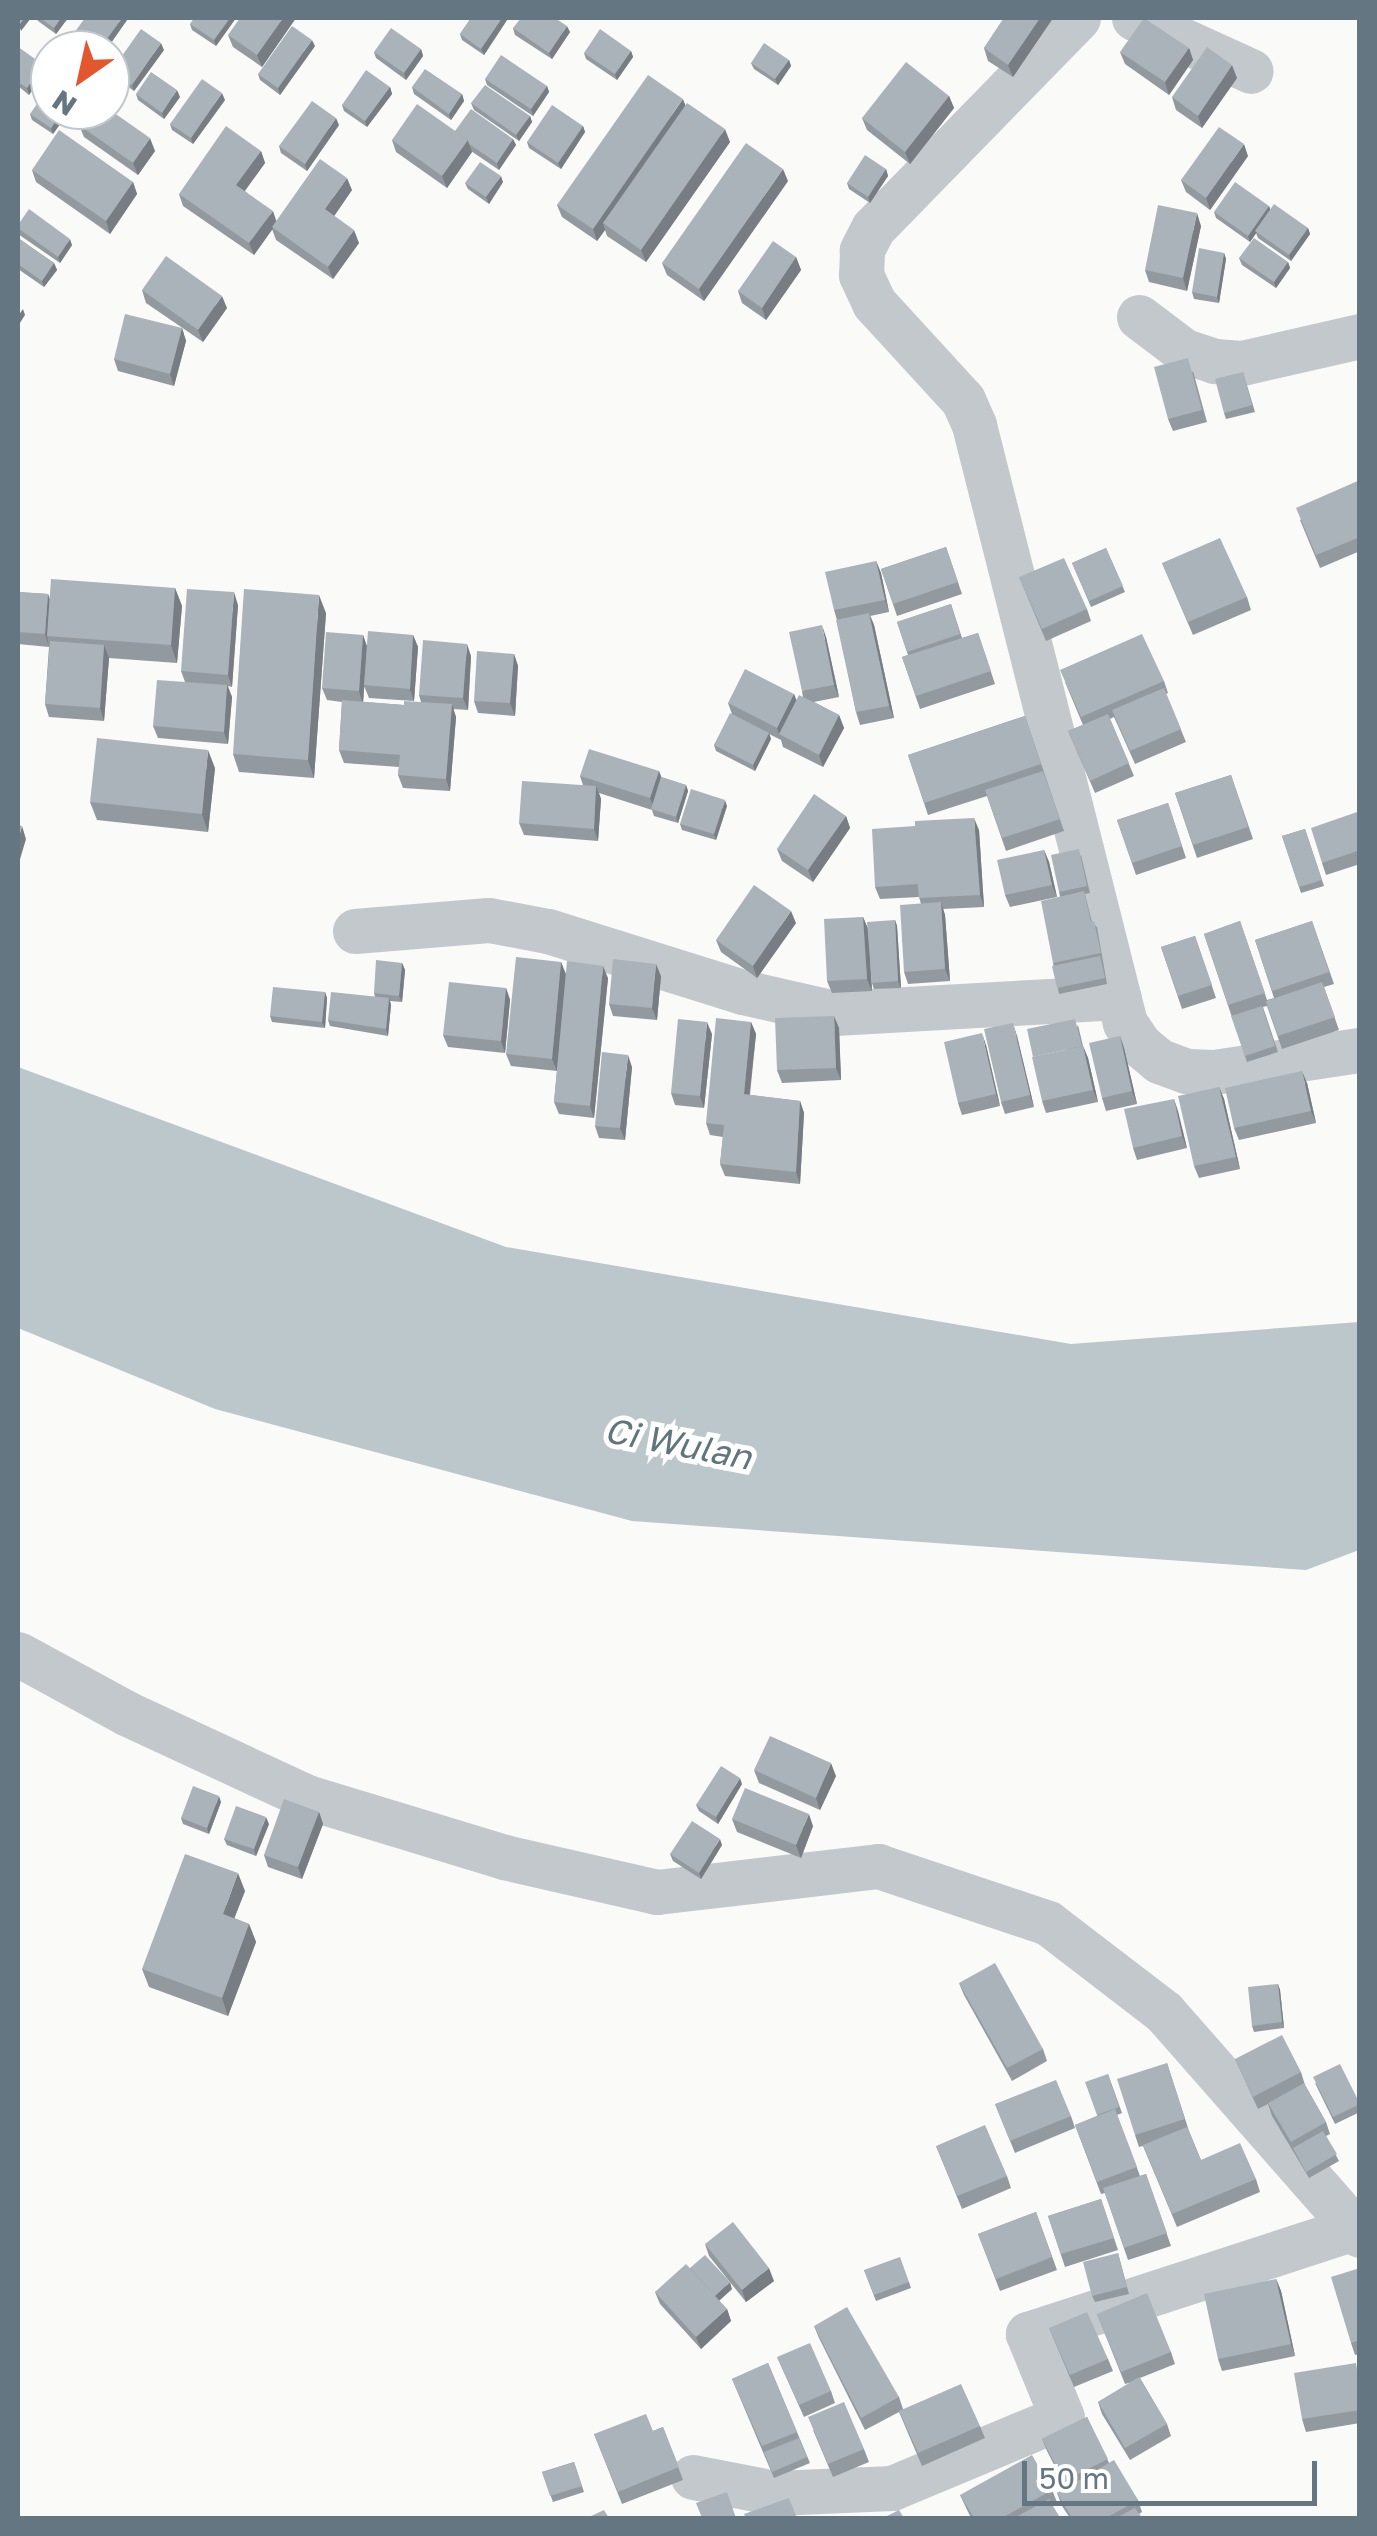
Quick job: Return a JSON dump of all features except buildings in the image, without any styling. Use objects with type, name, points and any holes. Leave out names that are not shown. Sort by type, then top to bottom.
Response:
[{"type":"street","points":[[1078,18],[873,228],[862,250],[861,275],[874,303],[963,400],[974,425],[1118,997],[1126,1023],[1140,1045],[1159,1061],[1187,1071],[1214,1072],[1360,1050]]},
{"type":"street","points":[[1134,18],[1251,70]]},
{"type":"street","points":[[1139,316],[1184,351],[1214,362],[1242,362],[1360,336]]},
{"type":"street","points":[[354,931],[489,920],[548,931],[743,992],[836,1014],[1118,997]]},
{"type":"street","points":[[18,1654],[126,1713],[306,1798],[504,1858],[657,1892],[878,1866],[1048,1923],[1164,2012],[1355,2232],[1028,2334],[1062,2418],[892,2488],[775,2493],[692,2477]]},
{"type":"water","name":"Ci Wulan","points":[[18,1067],[506,1247],[1071,1344],[1359,1322],[1359,1550],[1306,1570],[632,1521],[215,1409],[18,1328]]}]
